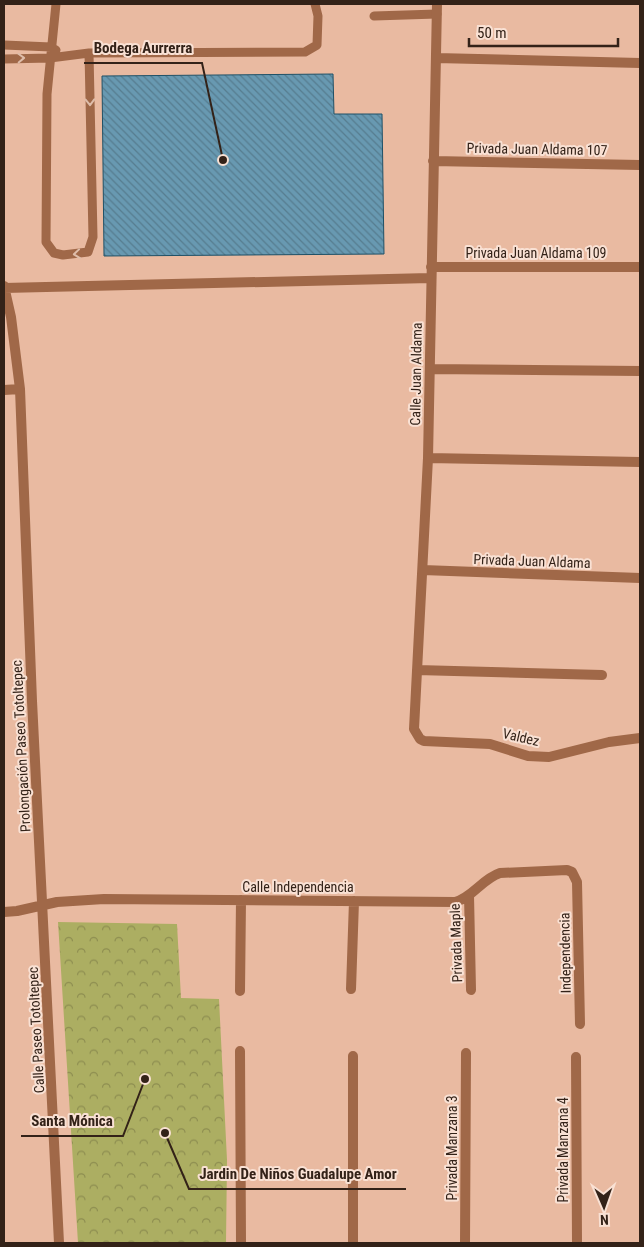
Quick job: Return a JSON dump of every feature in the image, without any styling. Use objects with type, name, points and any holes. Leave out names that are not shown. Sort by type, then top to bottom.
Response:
[{"type":"street","name":"Calle Juan Aldama","points":[[424,741],[420,739],[414,729],[428,458],[430,278],[437,9]]},
{"type":"street","points":[[436,58],[640,63]]},
{"type":"street","name":"Privada Juan Aldama 107","points":[[433,161],[640,165]]},
{"type":"street","name":"Privada Juan Aldama 109","points":[[431,267],[640,267]]},
{"type":"street","points":[[4,287],[430,278]]},
{"type":"street","name":"Prolongación Paseo Totoltepec","points":[[4,287],[11,317],[20,389],[32,692],[44,905]]},
{"type":"street","points":[[430,369],[640,371]]},
{"type":"street","points":[[4,390],[20,389]]},
{"type":"street","points":[[428,458],[640,462]]},
{"type":"street","name":"Privada Juan Aldama","points":[[423,570],[640,578]]},
{"type":"street","points":[[417,670],[602,675]]},
{"type":"street","name":"Valdez","points":[[424,741],[490,744],[528,756],[548,757],[609,742],[640,738]]},
{"type":"street","name":"Calle Independencia","points":[[4,912],[57,902],[104,899],[455,902],[469,895],[490,877],[500,873],[567,870],[572,872],[576,882]]},
{"type":"street","name":"Independencia","points":[[576,882],[580,1024]]},
{"type":"street","name":"Privada Maple","points":[[469,895],[471,990]]},
{"type":"street","points":[[240,991],[241,900]]},
{"type":"street","points":[[351,989],[354,901]]},
{"type":"street","name":"Calle Paseo Totoltepec","points":[[44,905],[59,1243]]},
{"type":"street","points":[[240,1051],[241,1243]]},
{"type":"street","name":"Privada Manzana 3","points":[[465,1243],[466,1053]]},
{"type":"street","points":[[353,1056],[353,1243]]},
{"type":"street","name":"Privada Manzana 4","points":[[576,1057],[578,1243]]},
{"type":"lane","points":[[56,4],[47,94],[46,242],[54,253],[84,254],[91,248],[93,237],[89,54]]},
{"type":"lane","points":[[4,59],[50,58],[89,54],[291,54],[306,52],[317,45],[318,16],[315,4]]},
{"type":"lane","points":[[374,16],[437,9]]},
{"type":"lane","points":[[4,45],[51,47],[65,55]]},
{"type":"green space","points":[[58,922],[177,924],[181,998],[219,999],[227,1160],[226,1243],[78,1243]]},
{"type":"building","points":[[333,74],[334,114],[382,114],[384,254],[104,256],[102,76]]},
{"type":"place","name":"Bodega Aurrerra","points":[[223,160]]},
{"type":"place","name":"Santa Mónica","points":[[145,1079]]},
{"type":"place","name":"Jardin De Niños Guadalupe Amor","points":[[165,1133]]}]
